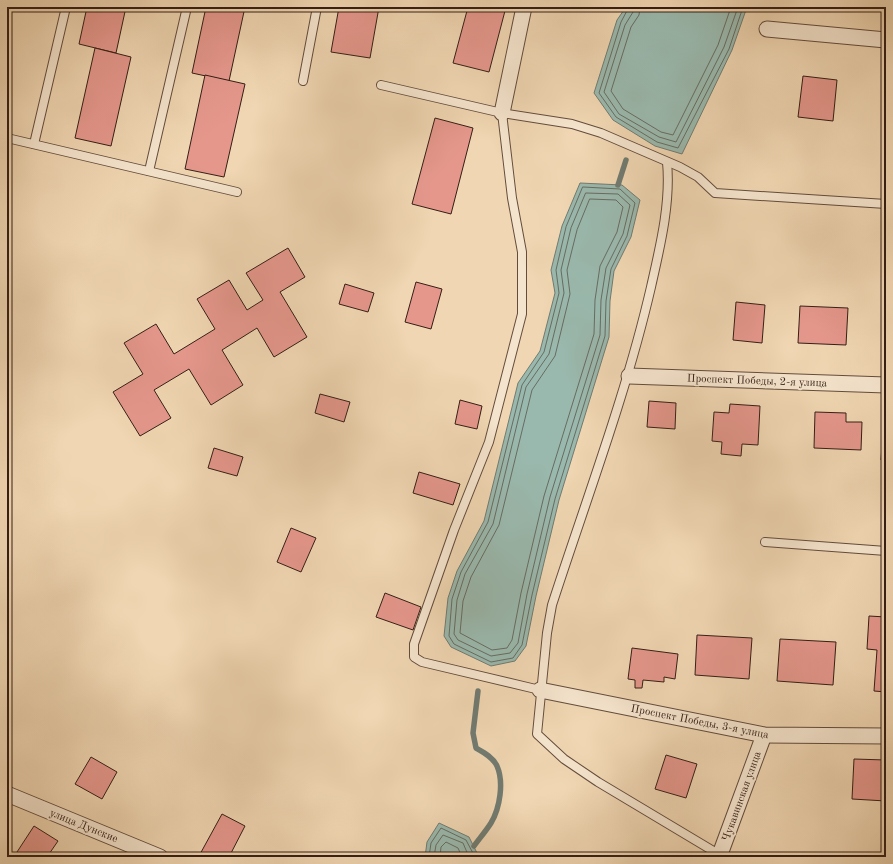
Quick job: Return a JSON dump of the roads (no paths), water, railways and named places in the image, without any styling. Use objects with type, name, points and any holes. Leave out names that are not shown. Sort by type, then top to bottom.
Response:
[{"type":"street","points":[[502,113],[524,7]]},
{"type":"street","points":[[767,29],[886,40]]},
{"type":"street","name":"Проспект Победы, 2-я улица","points":[[629,376],[886,385]]},
{"type":"street","name":"Проспект Победы, 3-я улица","points":[[540,690],[764,735],[886,736]]},
{"type":"street","name":"Чукавинская улица","points":[[719,856],[764,735]]},
{"type":"street","name":"улица Дунские","points":[[7,794],[160,857]]},
{"type":"lane","points":[[34,144],[66,7]]},
{"type":"lane","points":[[150,171],[187,7]]},
{"type":"lane","points":[[304,81],[317,7]]},
{"type":"lane","points":[[381,85],[502,113],[572,124],[627,143],[667,162],[698,177],[715,193],[886,204]]},
{"type":"lane","points":[[502,113],[512,198],[522,252],[522,314],[489,442],[454,530],[414,644],[414,657],[422,662],[540,690]]},
{"type":"lane","points":[[7,138],[237,192]]},
{"type":"lane","points":[[667,162],[666,203],[659,253],[629,376],[620,396],[552,605],[540,690],[537,734],[564,759],[598,782],[719,856]]},
{"type":"lane","points":[[766,542],[886,552]]},
{"type":"water","points":[[626,7],[747,7],[732,50],[682,154],[655,146],[613,120],[594,93],[617,20]]},
{"type":"water","points":[[580,183],[622,185],[640,200],[631,237],[614,271],[610,301],[609,337],[559,500],[536,596],[526,646],[515,661],[491,666],[451,647],[444,636],[448,598],[457,571],[484,521],[518,383],[540,351],[555,293],[551,270],[562,226]]},
{"type":"water","points":[[439,823],[469,837],[479,857],[425,857],[427,842]]},
{"type":"waterway","points":[[618,185],[626,160]]},
{"type":"waterway","points":[[474,846],[494,817],[499,803],[501,787],[497,766],[488,755],[476,748],[473,733],[478,691]]}]
